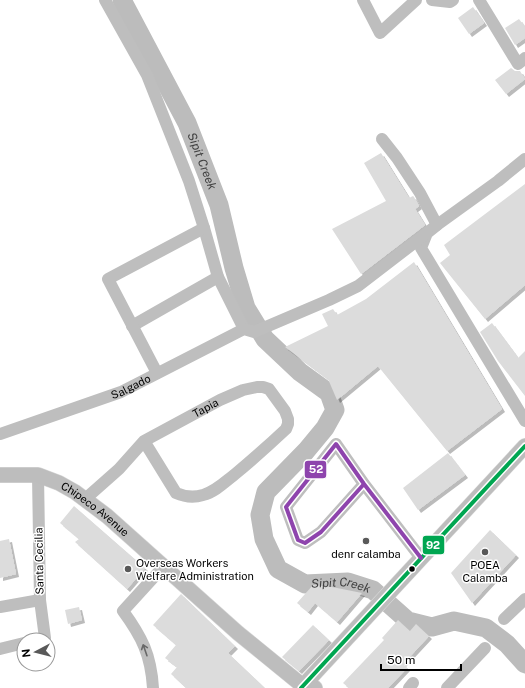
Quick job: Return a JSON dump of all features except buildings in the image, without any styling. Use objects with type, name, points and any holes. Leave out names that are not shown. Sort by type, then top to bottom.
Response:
[{"type":"main road","points":[[306,687],[396,584],[525,446]]},
{"type":"main road","name":"Chipeco Avenue","points":[[0,475],[38,475],[59,483],[74,492],[107,516],[238,633],[306,687]]},
{"type":"street","points":[[105,0],[147,75],[189,181],[218,277],[249,330]]},
{"type":"street","points":[[363,0],[380,33],[416,0]]},
{"type":"street","points":[[432,0],[450,2],[453,0]]},
{"type":"street","points":[[480,0],[518,64],[525,58]]},
{"type":"street","points":[[382,139],[397,158],[420,193],[437,225]]},
{"type":"street","name":"Salgado","points":[[0,434],[121,392],[249,330],[268,326],[358,286],[525,159]]},
{"type":"street","points":[[158,373],[108,279],[204,228]]},
{"type":"street","points":[[427,233],[421,248],[509,397],[525,421]]},
{"type":"street","points":[[132,326],[218,277]]},
{"type":"street","name":"Tapia","points":[[84,500],[119,469],[144,441],[220,400],[250,388],[263,387],[268,389],[285,411],[288,419],[286,429],[258,456],[215,490],[204,495],[193,497],[176,493],[144,441]]},
{"type":"street","points":[[364,484],[322,532],[305,543],[298,540],[286,507],[336,444],[364,484],[421,558]]},
{"type":"street","name":"Santa Cecilia","points":[[38,475],[40,600],[45,632]]},
{"type":"street","points":[[153,688],[152,672],[146,650],[138,632],[123,611],[164,566]]},
{"type":"street","points":[[504,619],[525,599]]},
{"type":"street","points":[[0,606],[40,600]]},
{"type":"street","points":[[0,649],[16,645]]},
{"type":"street","points":[[447,688],[484,648]]},
{"type":"waterway","name":"Sipit Creek","points":[[122,0],[187,123],[219,205],[234,268],[246,308],[265,339],[300,372],[329,393],[335,410],[325,428],[306,451],[266,492],[260,515],[264,539],[278,569],[305,584],[348,582],[373,590],[408,621],[432,627],[454,621],[486,628],[507,644],[525,664]]},
{"type":"transit line","name":"52","points":[[364,484],[321,532],[305,543],[298,540],[286,507],[336,444],[364,484],[421,558]]},
{"type":"transit line","name":"92","points":[[301,688],[525,446]]},
{"type":"place","name":"denr calamba","points":[[366,541]]},
{"type":"place","name":"POEA Calamba","points":[[485,552]]},
{"type":"place","name":"Overseas Workers Welfare Administration","points":[[128,569]]}]
